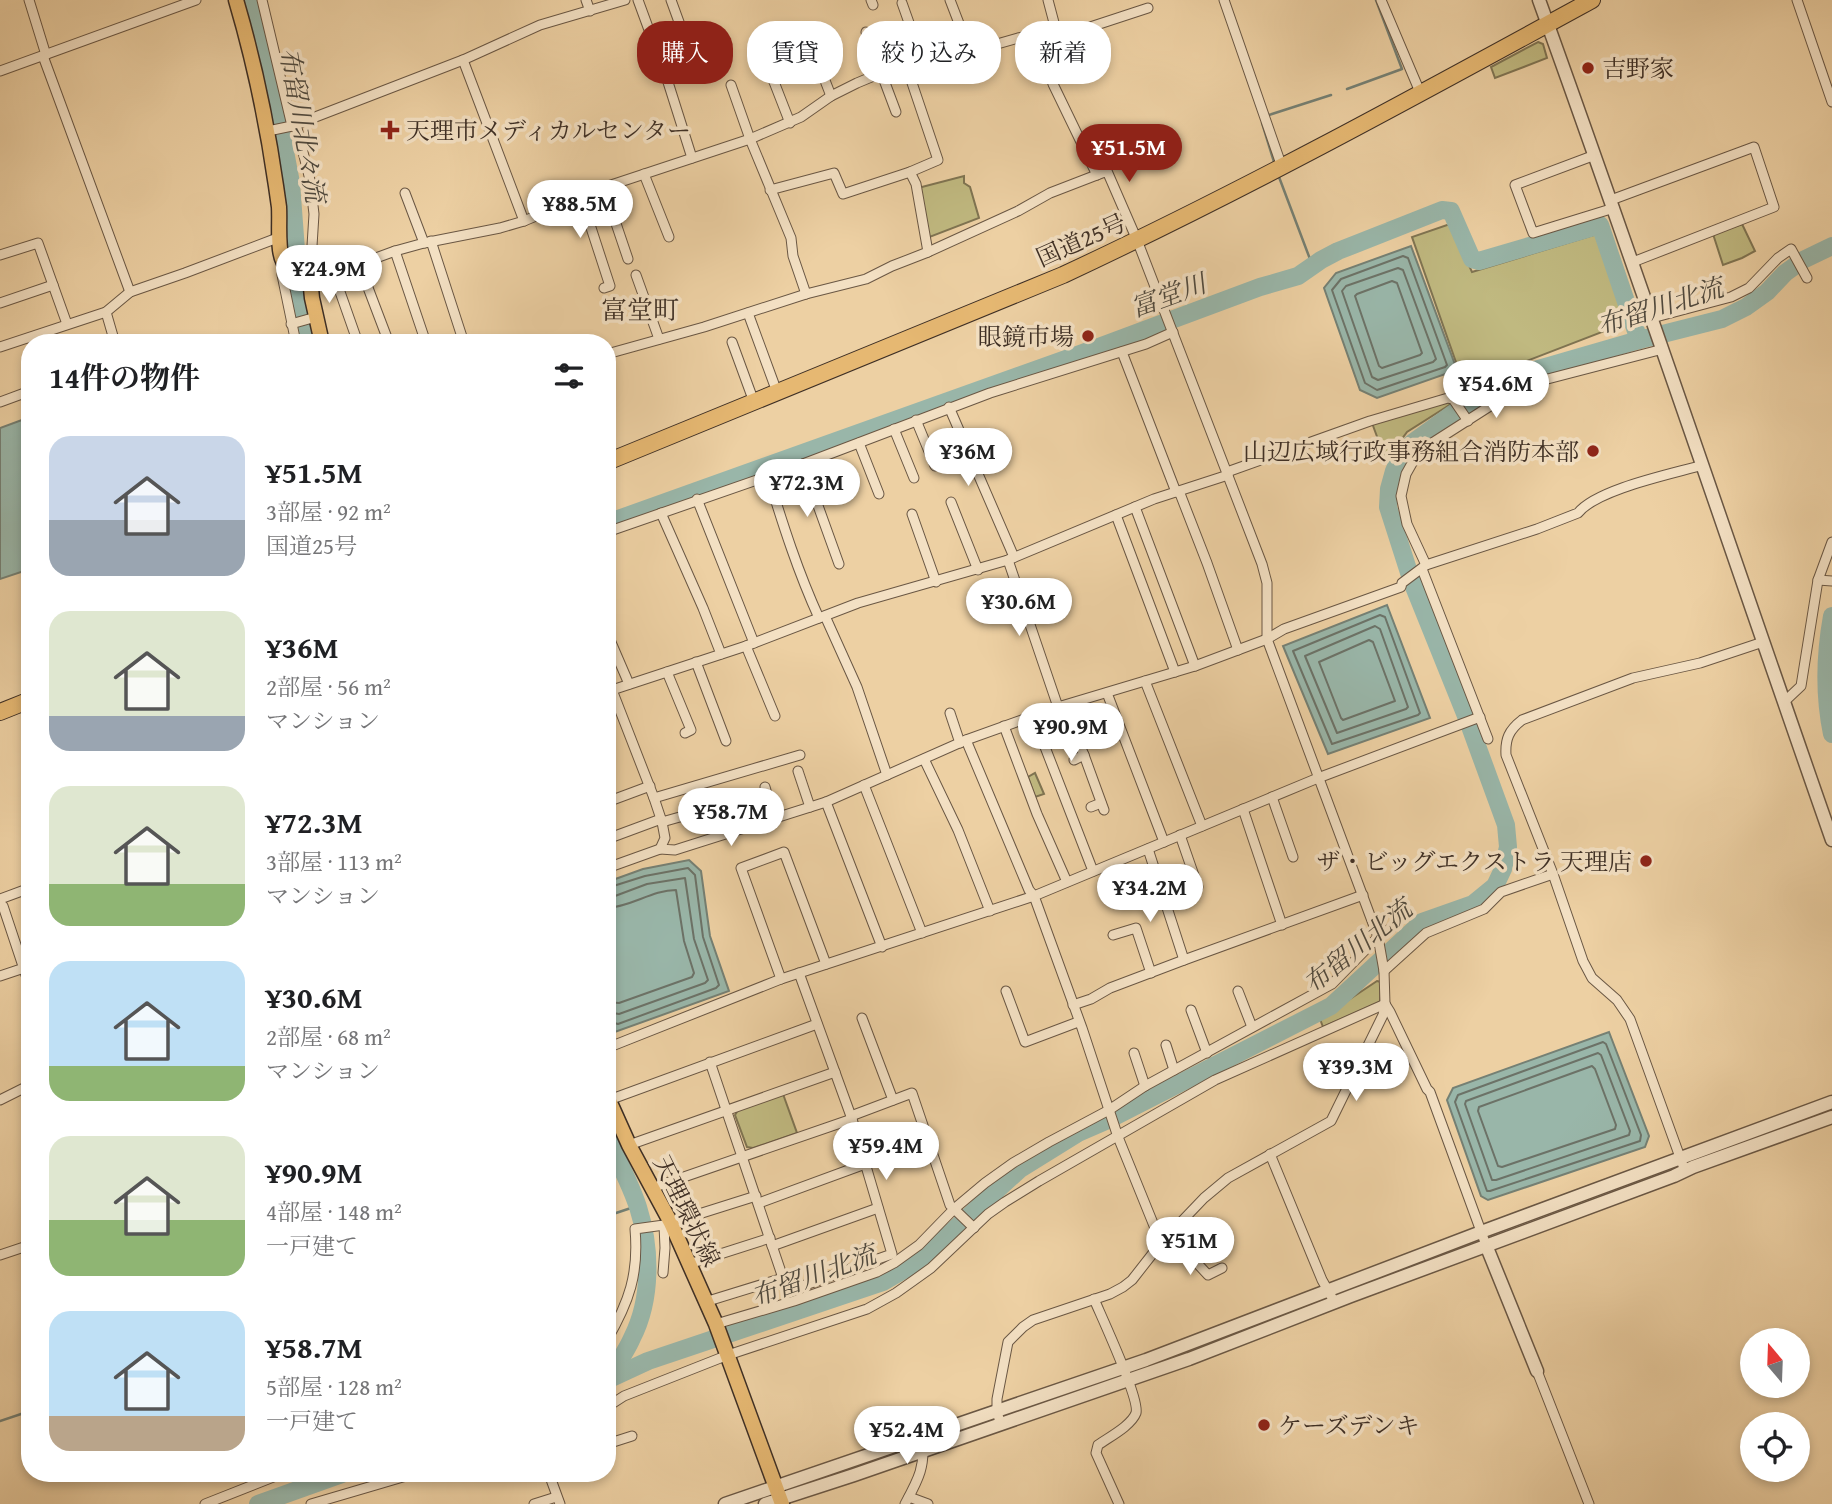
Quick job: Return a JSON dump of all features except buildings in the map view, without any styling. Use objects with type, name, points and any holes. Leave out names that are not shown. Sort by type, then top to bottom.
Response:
[{"type":"highway","name":"国道25号","points":[[616,458],[1063,275],[1282,167],[1592,0]]},
{"type":"highway","points":[[0,712],[21,704]]},
{"type":"main road","points":[[236,0],[268,131],[285,263],[308,276],[320,334]]},
{"type":"main road","name":"天理環状線","points":[[616,1116],[652,1188],[665,1225],[689,1264],[717,1327],[779,1497]]},
{"type":"street","points":[[29,0],[44,55],[130,292]]},
{"type":"street","points":[[0,71],[196,0]]},
{"type":"street","points":[[262,0],[310,180],[314,214],[308,276],[321,278],[427,242],[524,221],[605,187],[750,139],[790,123],[831,96],[857,83]]},
{"type":"street","points":[[586,0],[590,11]]},
{"type":"street","points":[[268,131],[294,125],[463,60],[540,25],[625,0]]},
{"type":"street","points":[[638,0],[692,158]]},
{"type":"street","points":[[671,0],[679,21]]},
{"type":"street","points":[[950,0],[958,21]]},
{"type":"street","points":[[1048,0],[1054,21]]},
{"type":"street","points":[[1224,0],[1282,167]]},
{"type":"street","points":[[1381,0],[1420,92]]},
{"type":"street","points":[[1539,0],[1663,347],[1832,839]]},
{"type":"street","points":[[1797,0],[1832,102]]},
{"type":"street","points":[[902,3],[908,21]]},
{"type":"street","points":[[1108,21],[1148,8]]},
{"type":"street","points":[[463,60],[524,221]]},
{"type":"street","points":[[775,84],[790,123]]},
{"type":"street","points":[[827,84],[831,96]]},
{"type":"street","points":[[885,84],[896,111]]},
{"type":"street","points":[[770,190],[834,173],[843,194],[938,160],[912,84]]},
{"type":"street","points":[[1053,84],[1097,175]]},
{"type":"street","points":[[731,85],[791,238],[793,256],[806,294]]},
{"type":"street","points":[[1595,155],[1515,185],[1533,233],[1754,147],[1774,207],[1633,262]]},
{"type":"street","points":[[616,351],[806,294],[866,279],[1018,211],[1050,193],[1107,171],[1137,240],[1262,564],[1267,583],[1267,639],[1378,941],[1384,969],[1383,1015],[1331,1121],[1228,1178],[1204,1198],[1161,1243],[1132,1280],[1110,1294],[1033,1320],[1008,1342],[997,1399],[999,1418]]},
{"type":"street","points":[[910,172],[916,184],[928,252]]},
{"type":"street","points":[[643,174],[669,237]]},
{"type":"street","points":[[605,187],[628,259]]},
{"type":"street","points":[[405,193],[427,242],[461,334]]},
{"type":"street","points":[[581,197],[610,286],[604,288]]},
{"type":"street","points":[[37,334],[106,312],[130,292],[280,237]]},
{"type":"street","points":[[0,255],[38,243],[66,324]]},
{"type":"street","points":[[1653,320],[1731,297],[1749,288],[1778,258],[1791,249],[1806,276]]},
{"type":"street","points":[[395,251],[423,334]]},
{"type":"street","points":[[285,263],[282,275],[294,334]]},
{"type":"street","points":[[359,264],[385,334]]},
{"type":"street","points":[[348,268],[340,289],[355,334]]},
{"type":"street","points":[[636,275],[659,339]]},
{"type":"street","points":[[0,303],[53,285]]},
{"type":"street","points":[[106,312],[112,334]]},
{"type":"street","points":[[748,313],[777,393]]},
{"type":"street","points":[[291,324],[316,317]]},
{"type":"street","points":[[616,529],[803,464],[949,407],[1146,344],[1170,326]]},
{"type":"street","points":[[0,347],[21,340]]},
{"type":"street","points":[[732,342],[754,402]]},
{"type":"street","points":[[1488,738],[1407,524],[1401,496],[1406,474],[1415,458],[1429,445],[1511,392],[1536,382],[1663,347]]},
{"type":"street","points":[[1122,352],[1207,563],[1238,650]]},
{"type":"street","points":[[0,402],[21,394]]},
{"type":"street","points":[[616,689],[750,644],[858,603],[1011,559],[1135,507],[1370,421],[1448,397],[1454,399],[1467,420]]},
{"type":"street","points":[[949,407],[1011,559],[1061,706],[1084,755],[1103,806],[1091,807]]},
{"type":"street","points":[[916,420],[935,466]]},
{"type":"street","points":[[894,429],[914,478]]},
{"type":"street","points":[[859,443],[878,494]]},
{"type":"street","points":[[803,464],[839,564]]},
{"type":"street","points":[[616,865],[660,849],[675,850],[826,802],[963,741],[1061,706],[1195,666],[1238,650],[1284,629],[1401,587],[1402,583],[1423,568],[1578,513],[1604,495],[1703,465]]},
{"type":"street","points":[[768,476],[789,544],[857,687],[887,775]]},
{"type":"street","points":[[697,499],[775,716]]},
{"type":"street","points":[[951,502],[978,570]]},
{"type":"street","points":[[1135,507],[1195,666]]},
{"type":"street","points":[[661,513],[721,654]]},
{"type":"street","points":[[912,514],[936,582]]},
{"type":"street","points":[[1116,515],[1175,672]]},
{"type":"street","points":[[1784,702],[1801,685],[1832,542]]},
{"type":"street","points":[[1683,1165],[1630,1019],[1617,1000],[1592,978],[1583,961],[1553,874],[1506,755],[1505,744],[1510,732],[1522,720],[1633,678],[1700,663],[1763,642]]},
{"type":"street","points":[[616,654],[629,684]]},
{"type":"street","points":[[696,662],[726,741]]},
{"type":"street","points":[[667,672],[691,730],[685,733]]},
{"type":"street","points":[[1145,681],[1202,826]]},
{"type":"street","points":[[1107,693],[1164,842]]},
{"type":"street","points":[[616,705],[662,821],[665,838],[660,849]]},
{"type":"street","points":[[950,713],[1034,896],[1118,1137],[1161,1243]]},
{"type":"street","points":[[1033,716],[1093,871]]},
{"type":"street","points":[[616,1044],[781,979],[1034,896],[1318,778],[1480,718]]},
{"type":"street","points":[[1004,726],[1037,814],[1067,882]]},
{"type":"street","points":[[654,797],[800,755]]},
{"type":"street","points":[[1073,760],[1084,755]]},
{"type":"street","points":[[924,759],[958,830],[990,911]]},
{"type":"street","points":[[798,771],[810,807]]},
{"type":"street","points":[[864,785],[922,933]]},
{"type":"street","points":[[616,799],[650,786]]},
{"type":"street","points":[[765,786],[774,818]]},
{"type":"street","points":[[1272,797],[1293,857]]},
{"type":"street","points":[[616,836],[740,800]]},
{"type":"street","points":[[826,802],[882,947]]},
{"type":"street","points":[[1243,809],[1282,925]]},
{"type":"street","points":[[1180,835],[1198,887]]},
{"type":"street","points":[[1148,849],[1184,960]]},
{"type":"street","points":[[781,979],[741,868],[784,852],[826,964]]},
{"type":"street","points":[[1384,969],[1426,933],[1484,909],[1501,892],[1553,874]]},
{"type":"street","points":[[0,899],[21,891]]},
{"type":"street","points":[[1073,1005],[1110,988],[1363,895]]},
{"type":"street","points":[[0,904],[3,906],[21,962]]},
{"type":"street","points":[[717,1327],[877,1272],[894,1263],[919,1245],[985,1182],[1013,1163],[1109,1110],[1145,1086],[1332,984],[1397,924]]},
{"type":"street","points":[[1113,935],[1136,928],[1151,973]]},
{"type":"street","points":[[0,976],[21,969]]},
{"type":"street","points":[[710,1062],[783,1278],[797,1288],[892,1254],[851,1117],[799,973]]},
{"type":"street","points":[[1006,991],[1025,1042],[1078,1022]]},
{"type":"street","points":[[1238,991],[1252,1027]]},
{"type":"street","points":[[616,1402],[727,1354],[867,1309],[896,1293],[931,1268],[973,1227],[1005,1202],[1215,1080],[1385,1004]]},
{"type":"street","points":[[1385,1004],[1430,1092],[1486,1245],[1589,1504]]},
{"type":"street","points":[[1191,1010],[1207,1053]]},
{"type":"street","points":[[862,1018],[893,1100]]},
{"type":"street","points":[[616,1095],[817,1024]]},
{"type":"street","points":[[1166,1045],[1174,1070]]},
{"type":"street","points":[[1134,1053],[1145,1086]]},
{"type":"street","points":[[629,1145],[835,1072]]},
{"type":"street","points":[[0,1100],[21,1090]]},
{"type":"street","points":[[652,1188],[743,1157],[912,1093],[950,1205],[973,1227]]},
{"type":"street","points":[[765,1504],[922,1437],[1129,1381],[1486,1245],[1832,1102]]},
{"type":"street","points":[[725,1504],[779,1497],[924,1451],[1123,1368],[1481,1232],[1832,1117]]},
{"type":"street","points":[[1270,1154],[1327,1291],[1335,1303]]},
{"type":"street","points":[[616,1325],[632,1285],[638,1254],[635,1229],[665,1225],[757,1199],[865,1164]]},
{"type":"street","points":[[689,1264],[771,1242],[878,1208]]},
{"type":"street","points":[[663,1273],[665,1225]]},
{"type":"street","points":[[1170,1234],[1208,1275],[1222,1268]]},
{"type":"street","points":[[0,1255],[21,1248]]},
{"type":"street","points":[[705,1302],[783,1278]]},
{"type":"street","points":[[1094,1299],[1129,1381],[1137,1409],[1127,1424],[1098,1445],[1096,1453],[1119,1504]]},
{"type":"street","points":[[616,1441],[632,1436]]},
{"type":"street","points":[[922,1437],[924,1463],[907,1500],[928,1504]]},
{"type":"street","points":[[205,1504],[261,1482]]},
{"type":"street","points":[[311,1504],[386,1482]]},
{"type":"street","points":[[534,1504],[556,1501],[551,1482]]},
{"type":"shaded area","points":[[1538,42],[1543,44],[1547,58],[1495,78],[1491,67]]},
{"type":"shaded area","points":[[964,176],[964,183],[970,187],[979,218],[927,238],[918,188]]},
{"type":"shaded area","points":[[1450,224],[1472,272],[1597,234],[1628,322],[1464,385],[1412,237]]},
{"type":"shaded area","points":[[1742,224],[1755,251],[1723,265],[1713,234]]},
{"type":"shaded area","points":[[1447,399],[1451,404],[1407,432],[1386,461],[1372,423]]},
{"type":"shaded area","points":[[1035,773],[1044,794],[1035,797],[1028,777]]},
{"type":"shaded area","points":[[1377,981],[1381,982],[1380,1002],[1323,1027],[1320,1019]]},
{"type":"shaded area","points":[[783,1094],[797,1133],[753,1148],[747,1147],[735,1115],[738,1110]]},
{"type":"water","points":[[1411,246],[1457,370],[1377,398],[1360,390],[1324,288],[1336,273]]},
{"type":"water","points":[[21,420],[21,572],[0,579],[0,428]]},
{"type":"water","points":[[1387,605],[1430,718],[1328,754],[1283,646]]},
{"type":"water","points":[[689,860],[701,871],[710,936],[729,991],[616,1032],[616,879],[643,869]]},
{"type":"water","points":[[1609,1032],[1649,1136],[1645,1147],[1488,1200],[1481,1196],[1447,1100],[1453,1088]]},
{"type":"waterway","name":"布留川北々流","points":[[252,0],[269,67],[291,183],[299,290],[307,334]]},
{"type":"waterway","points":[[1347,89],[1402,69],[1376,0]]},
{"type":"waterway","points":[[1269,115],[1331,95]]},
{"type":"waterway","points":[[1262,123],[1274,162]]},
{"type":"waterway","points":[[1279,177],[1313,267]]},
{"type":"waterway","name":"富堂川","points":[[616,520],[1260,287],[1298,276],[1338,251],[1442,210],[1451,211],[1472,259],[1479,261],[1600,225],[1639,340]]},
{"type":"waterway","name":"布留川北流","points":[[616,1376],[648,1361],[883,1282],[916,1263],[1020,1169],[1078,1133],[1331,1006],[1422,922],[1473,904],[1495,886],[1503,869],[1508,847],[1506,825],[1412,582],[1388,507],[1389,489],[1400,457],[1412,443],[1455,412],[1511,377],[1722,319],[1767,292],[1785,273],[1803,260],[1832,246]]},
{"type":"waterway","points":[[1832,616],[1826,675],[1832,734]]},
{"type":"waterway","name":"布留川北々流","points":[[616,1156],[638,1207],[647,1256],[646,1290],[639,1323],[616,1366]]},
{"type":"waterway","points":[[616,1213],[637,1206]]},
{"type":"waterway","points":[[0,1421],[21,1414]]},
{"type":"waterway","name":"布留川北流","points":[[258,1504],[320,1482]]},
{"type":"place","name":"吉野家","points":[[1588,68]]},
{"type":"place","name":"天理市メディカルセンター","points":[[390,130]]},
{"type":"place","name":"眼鏡市場","points":[[1088,336]]},
{"type":"place","name":"山辺広域行政事務組合消防本部","points":[[1593,451]]},
{"type":"place","name":"ザ・ビッグエクストラ 天理店","points":[[1646,861]]},
{"type":"place","name":"ケーズデンキ","points":[[1264,1425]]},
{"type":"district","name":"富堂町","points":[[640,309]]}]
